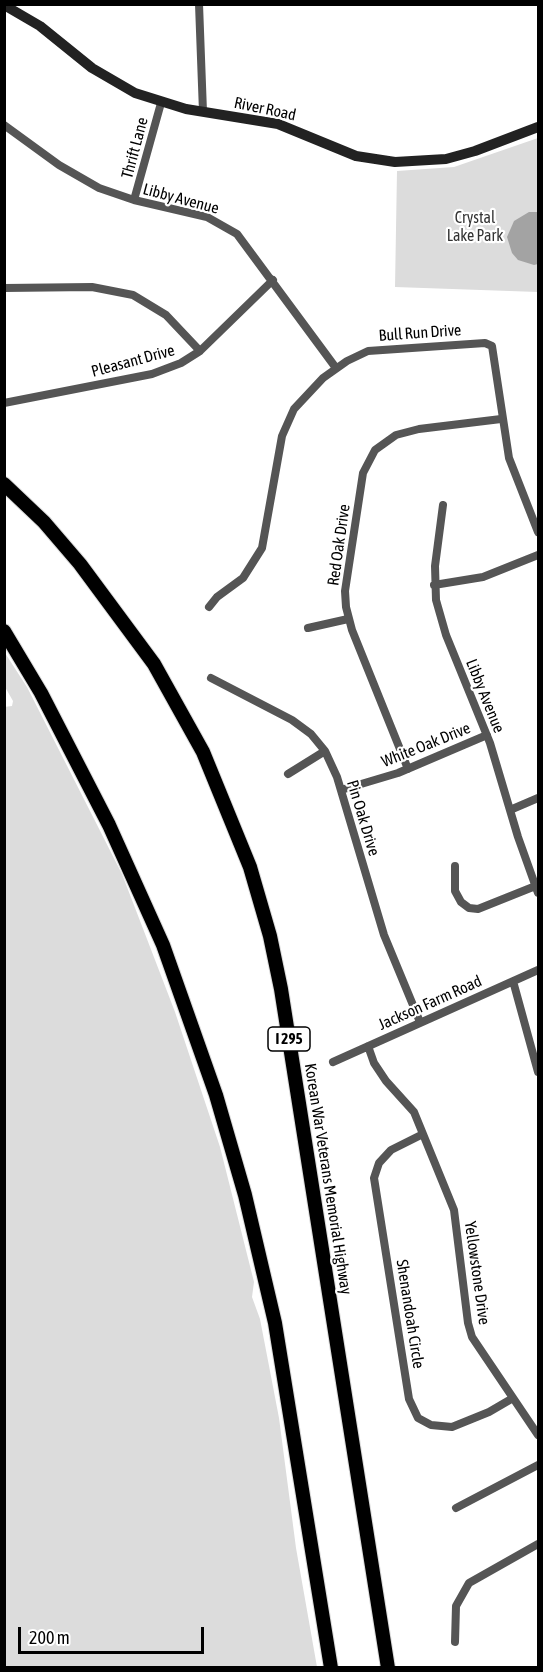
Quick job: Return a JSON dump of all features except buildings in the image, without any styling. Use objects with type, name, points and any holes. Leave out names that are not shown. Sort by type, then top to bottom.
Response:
[{"type":"highway","name":"Korean War Veterans Memorial Highway","points":[[4,484],[44,522],[80,564],[154,664],[203,752],[250,867],[281,988],[388,1668]]},
{"type":"highway","points":[[4,631],[41,693],[109,825],[163,945],[216,1095],[245,1195],[275,1323],[331,1668]]},
{"type":"street","points":[[199,4],[203,112]]},
{"type":"street","name":"River Road","points":[[4,5],[40,26],[111,80],[161,103],[278,124],[348,153],[394,162],[433,161],[457,157],[538,127]]},
{"type":"street","name":"Thrift Lane","points":[[134,200],[161,103]]},
{"type":"street","name":"Libby Avenue","points":[[4,125],[80,179],[134,200],[207,218],[228,227],[249,247],[336,368]]},
{"type":"street","name":"Pleasant Drive","points":[[4,403],[152,374],[181,363],[200,351],[273,280]]},
{"type":"street","points":[[4,288],[92,287],[133,295],[166,315],[200,351]]},
{"type":"street","name":"Bull Run Drive","points":[[209,607],[217,597],[243,578],[257,559],[266,537],[286,425],[301,399],[336,368],[359,355],[378,349],[485,343],[494,350],[501,419],[514,476],[538,532]]},
{"type":"street","name":"Red Oak Drive","points":[[408,769],[348,619],[345,591],[363,473],[375,450],[388,439],[408,430],[501,419]]},
{"type":"street","name":"Libby Avenue","points":[[443,505],[434,585],[446,635],[487,735],[510,810],[538,888]]},
{"type":"street","points":[[434,585],[483,577],[538,555]]},
{"type":"street","points":[[308,628],[348,619]]},
{"type":"street","name":"Pin Oak Drive","points":[[211,678],[292,720],[311,734],[325,752],[341,790],[384,934],[420,1022]]},
{"type":"street","name":"White Oak Drive","points":[[341,790],[408,769],[487,735]]},
{"type":"street","points":[[288,774],[325,752]]},
{"type":"street","points":[[510,810],[538,798]]},
{"type":"street","points":[[455,866],[455,891],[461,902],[469,908],[478,909],[538,888]]},
{"type":"street","name":"Jackson Farm Road","points":[[333,1062],[538,970]]},
{"type":"street","points":[[513,981],[538,1071]]},
{"type":"street","name":"Yellowstone Drive","points":[[368,1046],[374,1063],[398,1098],[414,1113],[454,1210],[468,1323],[472,1337],[538,1435]]},
{"type":"street","name":"Shenandoah Circle","points":[[423,1134],[391,1150],[379,1163],[374,1178],[410,1399],[418,1418],[431,1425],[452,1427],[489,1412],[513,1398]]},
{"type":"street","points":[[456,1508],[538,1465]]},
{"type":"street","points":[[455,1642],[456,1606],[469,1583],[538,1544]]},
{"type":"green space","name":"Crystal Lake Park","points":[[538,138],[538,292],[395,287],[397,171],[454,167]]},
{"type":"green space","points":[[5,653],[27,687],[122,874],[175,1012],[220,1147],[254,1282],[252,1297],[260,1319],[279,1418],[296,1548],[317,1667],[5,1667],[4,707],[12,706],[13,701],[5,687]]},
{"type":"shaded area","points":[[529,212],[538,212],[538,264],[534,265],[518,260],[512,253],[507,237],[514,221]]}]
